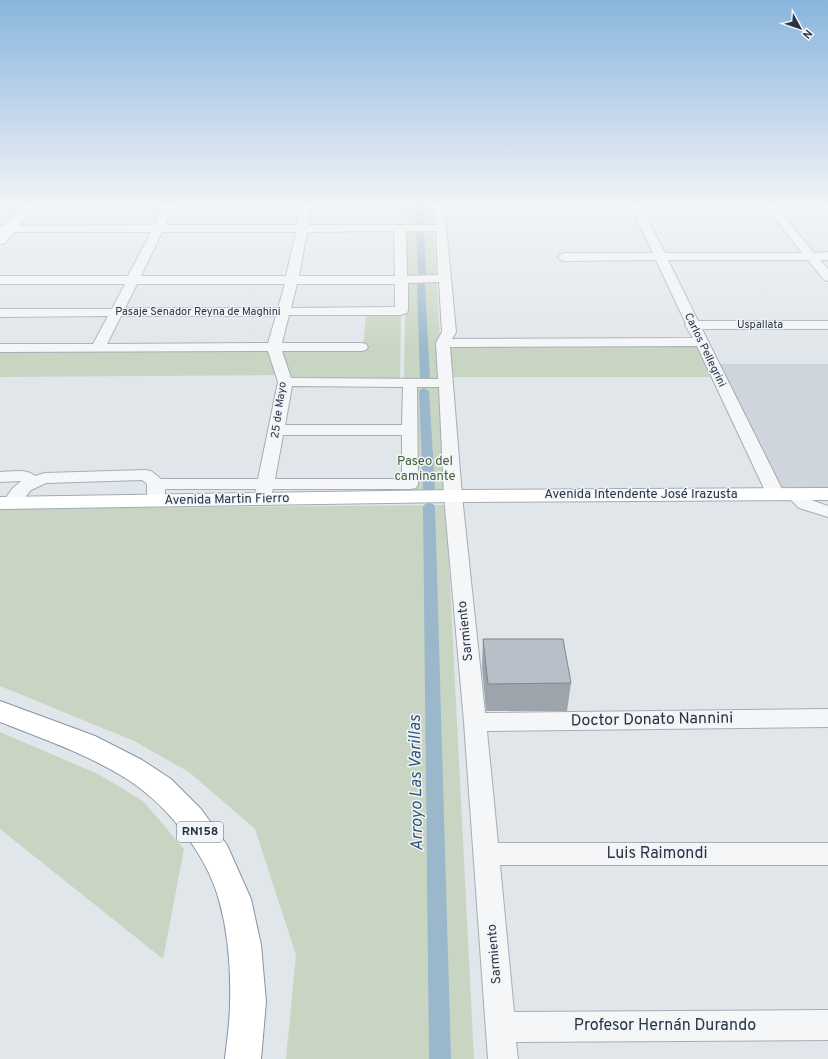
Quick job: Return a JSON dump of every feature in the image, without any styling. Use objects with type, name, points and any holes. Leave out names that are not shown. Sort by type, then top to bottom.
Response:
[{"type":"main road","name":"Avenida Martin Fierro","points":[[6,503],[155,492],[264,492],[453,496]]},
{"type":"main road","name":"Avenida Intendente José Irazusta","points":[[453,496],[828,494]]},
{"type":"main road","name":"RN158","points":[[0,711],[85,744],[132,768],[161,788],[190,818],[216,855],[234,899],[244,945],[248,1002],[243,1059]]},
{"type":"street","points":[[98,348],[146,253]]},
{"type":"street","points":[[274,348],[298,253]]},
{"type":"street","points":[[401,253],[402,280]]},
{"type":"street","name":"Sarmiento","points":[[438,253],[439,278],[449,332],[443,343],[453,496],[475,722],[503,1059]]},
{"type":"street","points":[[809,253],[828,277]]},
{"type":"street","name":"Carlos Pellegrini","points":[[659,256],[692,325],[785,495]]},
{"type":"street","points":[[564,257],[828,256]]},
{"type":"street","points":[[0,280],[402,280],[439,278]]},
{"type":"street","name":"Pasaje Senador Reyna de Maghini","points":[[0,313],[395,311],[402,310],[402,280]]},
{"type":"street","name":"Uspallata","points":[[692,325],[828,325]]},
{"type":"street","points":[[443,343],[701,342]]},
{"type":"street","points":[[0,348],[361,347]]},
{"type":"street","name":"25 de Mayo","points":[[264,492],[277,430],[284,382],[274,348]]},
{"type":"street","points":[[284,382],[446,383]]},
{"type":"street","points":[[264,492],[410,484],[410,383]]},
{"type":"street","points":[[277,430],[410,430]]},
{"type":"street","points":[[6,503],[20,488],[45,478],[145,475],[153,480],[155,492]]},
{"type":"street","points":[[0,477],[25,476],[32,482]]},
{"type":"street","points":[[785,495],[828,512]]},
{"type":"street","name":"Doctor Donato Nannini","points":[[475,722],[828,718]]},
{"type":"street","name":"Luis Raimondi","points":[[486,854],[828,854]]},
{"type":"street","name":"Profesor Hernán Durando","points":[[501,1027],[828,1025]]},
{"type":"shaded area","points":[[720,364],[828,364],[828,489],[780,490]]},
{"type":"green space","name":"Paseo del caminante","points":[[406,253],[435,253],[449,492],[402,492]]},
{"type":"green space","points":[[366,313],[401,313],[400,380],[289,380],[278,349],[363,348]]},
{"type":"green space","points":[[448,345],[696,345],[710,377],[450,377]]},
{"type":"green space","points":[[267,351],[276,375],[0,377],[0,352]]},
{"type":"green space","name":"Paseo del caminante","points":[[446,505],[474,1059],[286,1059],[296,955],[255,829],[189,772],[134,741],[0,686],[0,509]]},
{"type":"green space","points":[[0,732],[98,774],[143,801],[184,849],[163,959],[0,829]]},
{"type":"building","points":[[483,639],[563,639],[571,683],[488,684]]},
{"type":"waterway","points":[[421,253],[422,273]]},
{"type":"waterway","points":[[421,285],[425,379]]},
{"type":"waterway","points":[[424,391],[429,488]]},
{"type":"waterway","name":"Arroyo Las Varillas","points":[[429,507],[440,1059]]}]
